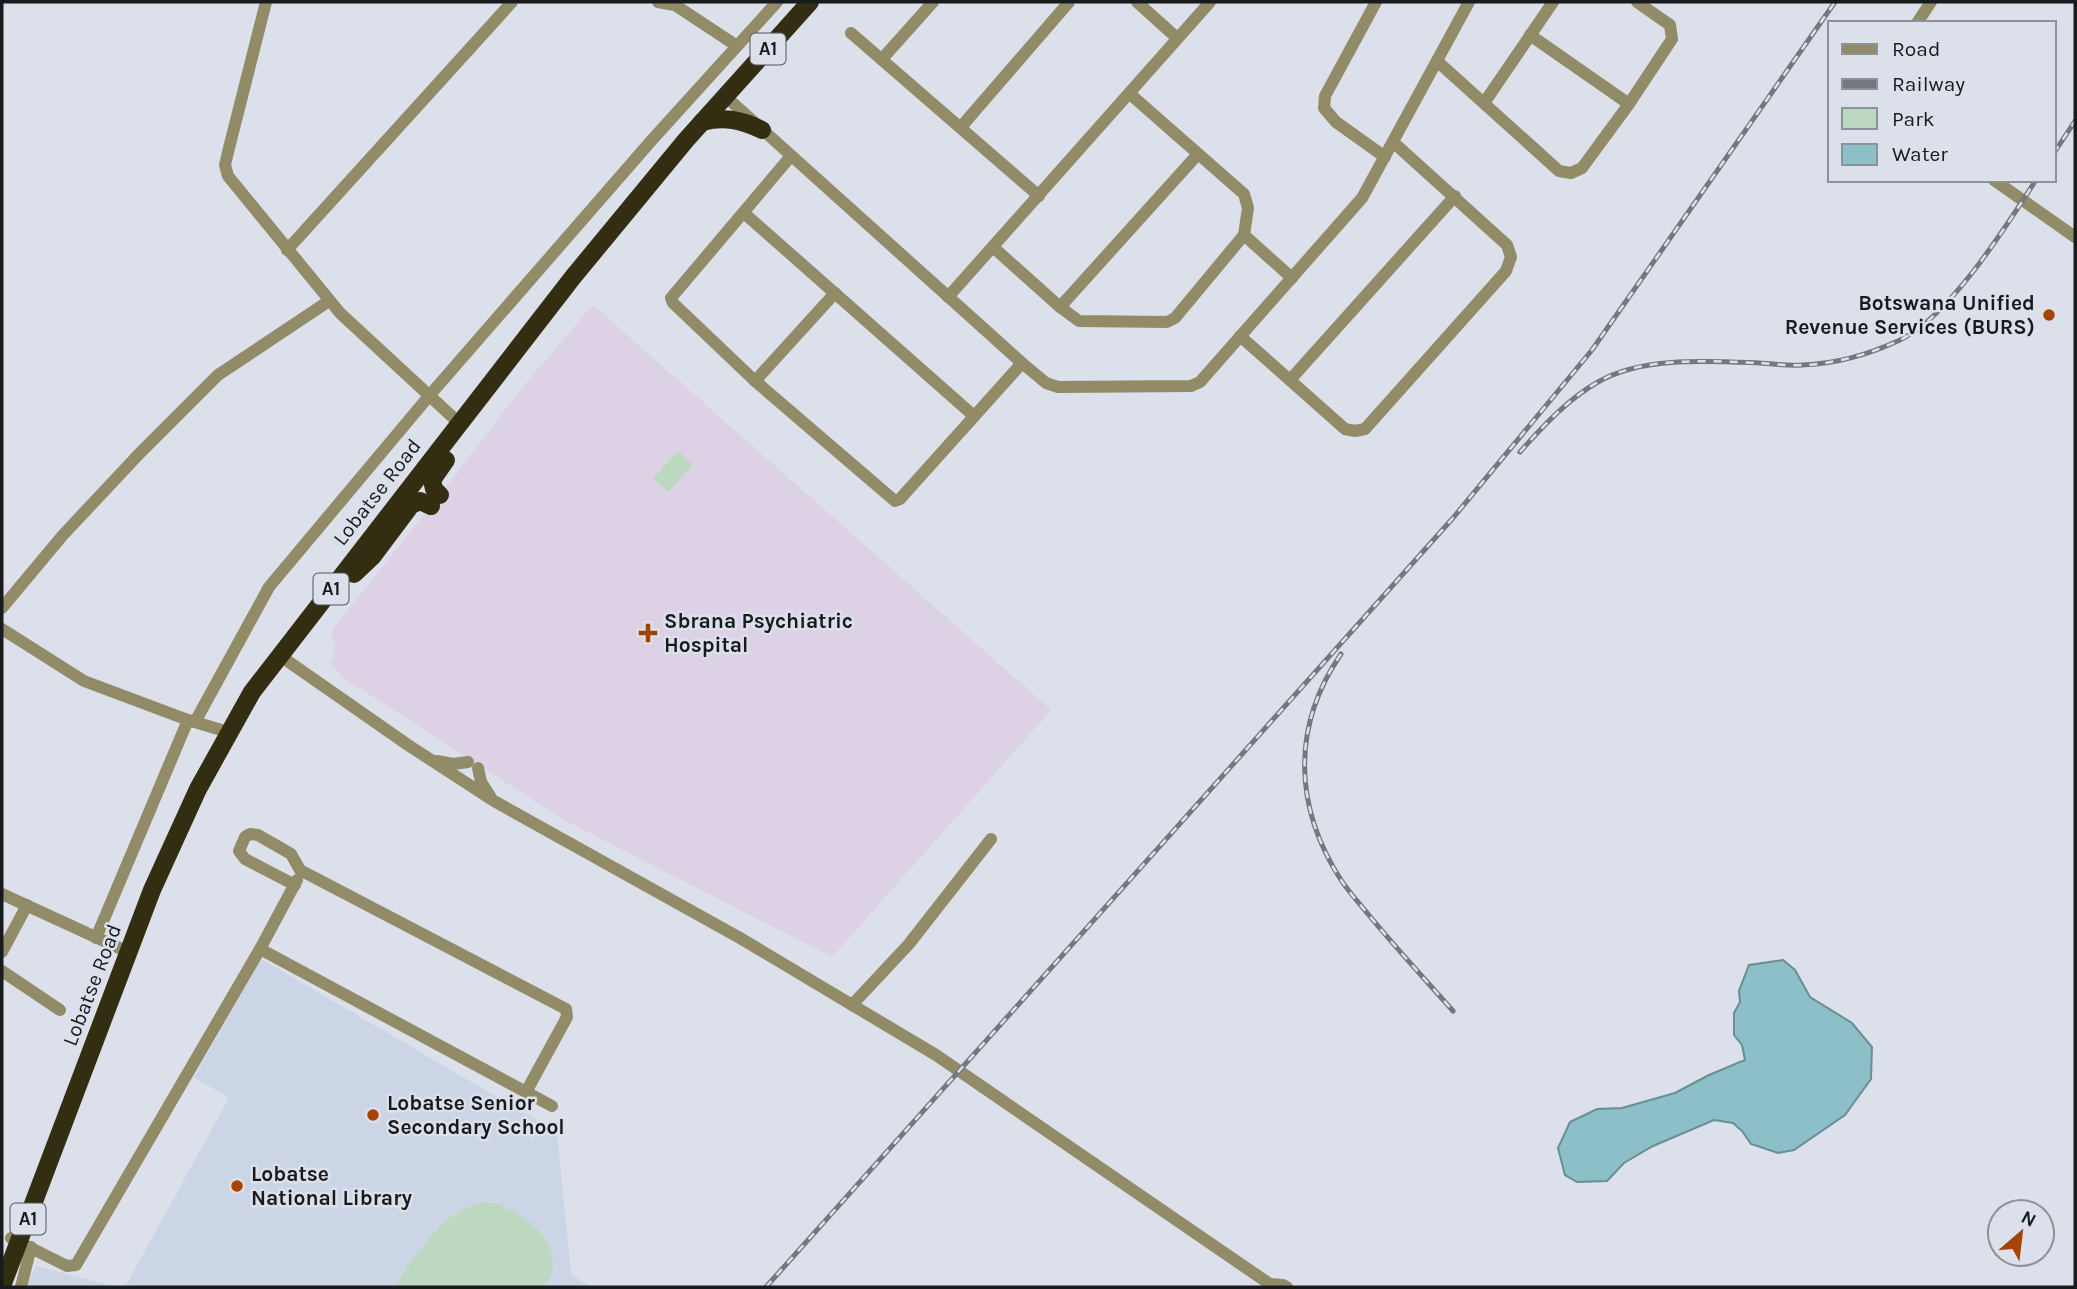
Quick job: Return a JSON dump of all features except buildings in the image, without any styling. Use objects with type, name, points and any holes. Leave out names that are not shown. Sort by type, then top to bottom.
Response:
[{"type":"highway","name":"Lobatse Road","points":[[2,1286],[128,952],[176,834],[228,732],[279,655],[573,277],[702,122],[810,2]]},
{"type":"highway","points":[[702,122],[726,118],[745,122],[762,130]]},
{"type":"highway","points":[[312,613],[364,566],[411,505],[420,501],[435,501],[433,477],[470,429],[514,354]]},
{"type":"highway","name":"Lobatse Road","points":[[2,1259],[20,1242]]},
{"type":"street","points":[[266,2],[225,165],[228,176],[340,313],[459,423]]},
{"type":"street","points":[[287,250],[512,2]]},
{"type":"street","points":[[658,2],[675,3],[737,46]]},
{"type":"street","points":[[96,938],[191,721],[269,587],[429,396],[777,2]]},
{"type":"street","points":[[882,59],[933,2]]},
{"type":"street","points":[[961,127],[1069,2]]},
{"type":"street","points":[[1137,2],[1177,38]]},
{"type":"street","points":[[948,297],[1210,2]]},
{"type":"street","points":[[1376,2],[1325,96],[1324,108],[1336,122],[1385,156]]},
{"type":"street","points":[[725,96],[1043,381],[1058,387],[1191,386],[1200,382],[1362,198],[1469,2]]},
{"type":"street","points":[[1484,103],[1553,2]]},
{"type":"street","points":[[1437,61],[1559,171],[1566,173],[1582,168],[1629,104],[1672,37],[1670,25],[1637,2]]},
{"type":"street","points":[[1918,21],[1931,2]]},
{"type":"street","points":[[851,33],[1038,196]]},
{"type":"street","points":[[1530,35],[1629,104]]},
{"type":"street","points":[[994,248],[1059,307],[1083,323],[1175,318],[1244,235],[1248,208],[1246,196],[1129,94]]},
{"type":"street","points":[[1240,337],[1345,429],[1365,429],[1506,271],[1511,257],[1510,249],[1393,142]]},
{"type":"street","points":[[1059,307],[1198,153]]},
{"type":"street","points":[[790,156],[671,296],[671,300],[755,381],[895,501],[900,499],[1021,363]]},
{"type":"street","points":[[1997,182],[2075,237]]},
{"type":"street","points":[[1290,380],[1455,196]]},
{"type":"street","points":[[744,213],[974,416]]},
{"type":"street","points":[[1244,235],[1292,278]]},
{"type":"street","points":[[755,381],[835,293]]},
{"type":"street","points":[[2,608],[63,536],[139,454],[218,375],[329,300]]},
{"type":"street","points":[[2,629],[84,681],[228,732]]},
{"type":"street","points":[[279,655],[494,801],[740,938],[852,1005],[959,1071],[1273,1286],[1283,1284],[1287,1287]]},
{"type":"street","points":[[430,760],[473,765],[494,801]]},
{"type":"street","points":[[295,885],[245,859],[239,851],[250,834],[258,835],[291,854],[300,870],[566,1009],[566,1017],[526,1093]]},
{"type":"street","points":[[852,1005],[909,944],[991,839]]},
{"type":"street","points":[[22,1287],[20,1242],[67,1266],[76,1265],[260,949],[295,885],[300,870]]},
{"type":"street","points":[[2,894],[128,952]]},
{"type":"street","points":[[2,952],[27,905]]},
{"type":"street","points":[[260,949],[551,1106]]},
{"type":"street","points":[[2,971],[60,1010]]},
{"type":"shaded area","name":"Sbrana Psychiatric Hospital","points":[[593,305],[1051,710],[832,957],[564,820],[344,678],[331,663],[335,639],[332,637],[332,630],[522,388]]},
{"type":"shaded area","name":"Lobatse Senior Secondary School","points":[[261,959],[557,1132],[571,1273],[590,1287],[125,1287],[229,1098],[194,1077]]},
{"type":"shaded area","points":[[36,1266],[116,1287],[27,1287]]},
{"type":"green space","points":[[678,451],[693,465],[668,492],[653,478]]},
{"type":"green space","points":[[480,1203],[503,1206],[523,1217],[541,1233],[552,1253],[553,1264],[544,1287],[394,1287],[441,1226],[465,1208]]},
{"type":"water","points":[[1783,960],[1795,970],[1810,997],[1852,1023],[1872,1047],[1871,1079],[1845,1115],[1794,1150],[1778,1153],[1751,1144],[1733,1123],[1714,1120],[1653,1146],[1624,1163],[1607,1181],[1577,1182],[1565,1175],[1558,1148],[1570,1122],[1597,1109],[1622,1108],[1675,1093],[1745,1060],[1742,1045],[1734,1035],[1734,1013],[1740,1002],[1739,991],[1749,965]]},
{"type":"railway","points":[[766,1287],[1453,518],[1592,350],[1835,2]]},
{"type":"railway","points":[[2056,150],[2075,121]]},
{"type":"railway","points":[[1520,452],[1576,396],[1598,382],[1635,368],[1699,361],[1792,365],[1827,363],[1877,350],[1900,340],[1938,312],[1957,291],[1993,245],[2035,182]]},
{"type":"railway","points":[[1341,654],[1313,710],[1307,738],[1307,796],[1314,824],[1325,852],[1347,889],[1453,1011]]},
{"type":"place","name":"Botswana Unified Revenue Services (BURS)","points":[[2049,315]]},
{"type":"place","name":"Sbrana Psychiatric Hospital","points":[[648,633]]},
{"type":"place","name":"Lobatse Senior Secondary School","points":[[373,1115]]},
{"type":"place","name":"Lobatse National Library","points":[[237,1186]]}]
